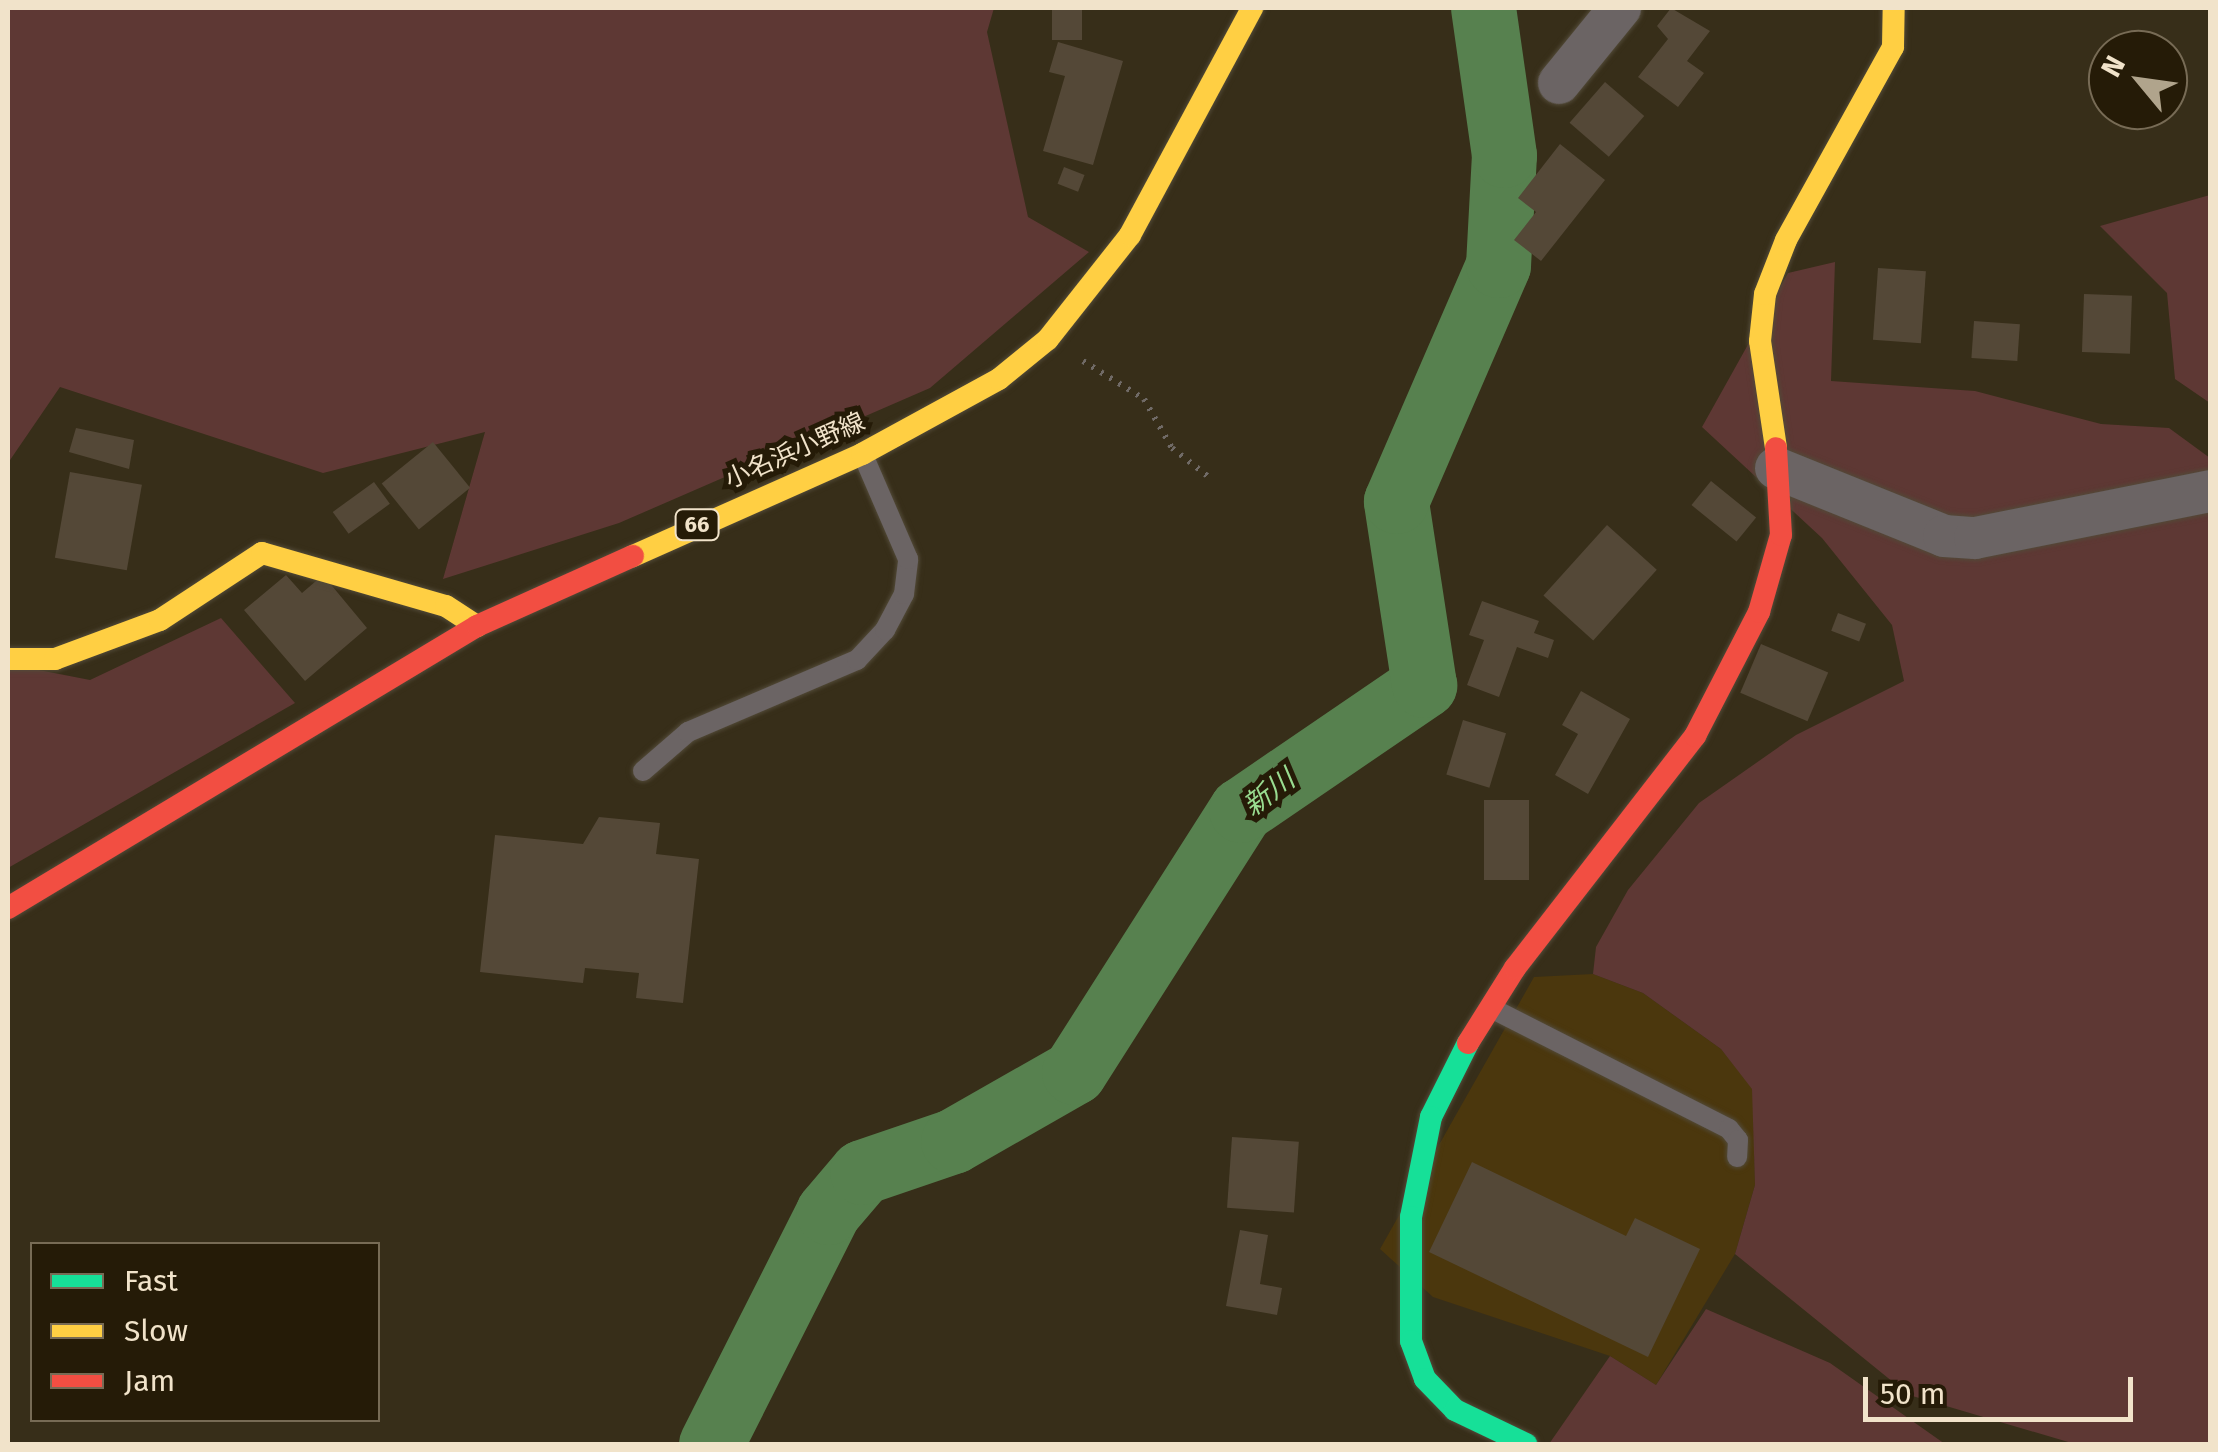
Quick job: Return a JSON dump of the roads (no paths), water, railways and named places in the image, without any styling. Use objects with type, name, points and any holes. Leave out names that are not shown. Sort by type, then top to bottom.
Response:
[{"type":"street","name":"小名浜小野線","points":[[8,908],[477,626],[862,454],[999,379],[1048,339],[1130,234],[1252,8]]},
{"type":"street","points":[[1560,83],[1620,8]]},
{"type":"street","points":[[1510,1442],[1455,1410],[1435,1389],[1411,1341],[1410,1218],[1431,1117],[1489,1007],[1694,736],[1717,697],[1776,566],[1773,394],[1760,342],[1765,294],[1786,240],[1893,47],[1894,8]]},
{"type":"street","points":[[1776,468],[1944,536],[1975,538],[2210,491]]},
{"type":"street","points":[[8,659],[55,659],[160,620],[262,553],[446,606],[477,626]]},
{"type":"lane","points":[[643,771],[688,732],[857,660],[885,630],[904,594],[908,558],[862,454]]},
{"type":"lane","points":[[1489,1007],[1729,1128],[1738,1140],[1737,1157]]},
{"type":"waterway","name":"新川","points":[[711,1444],[828,1212],[862,1172],[953,1141],[1074,1072],[1241,810],[1424,685],[1396,501],[1498,265],[1504,155],[1483,8]]}]
